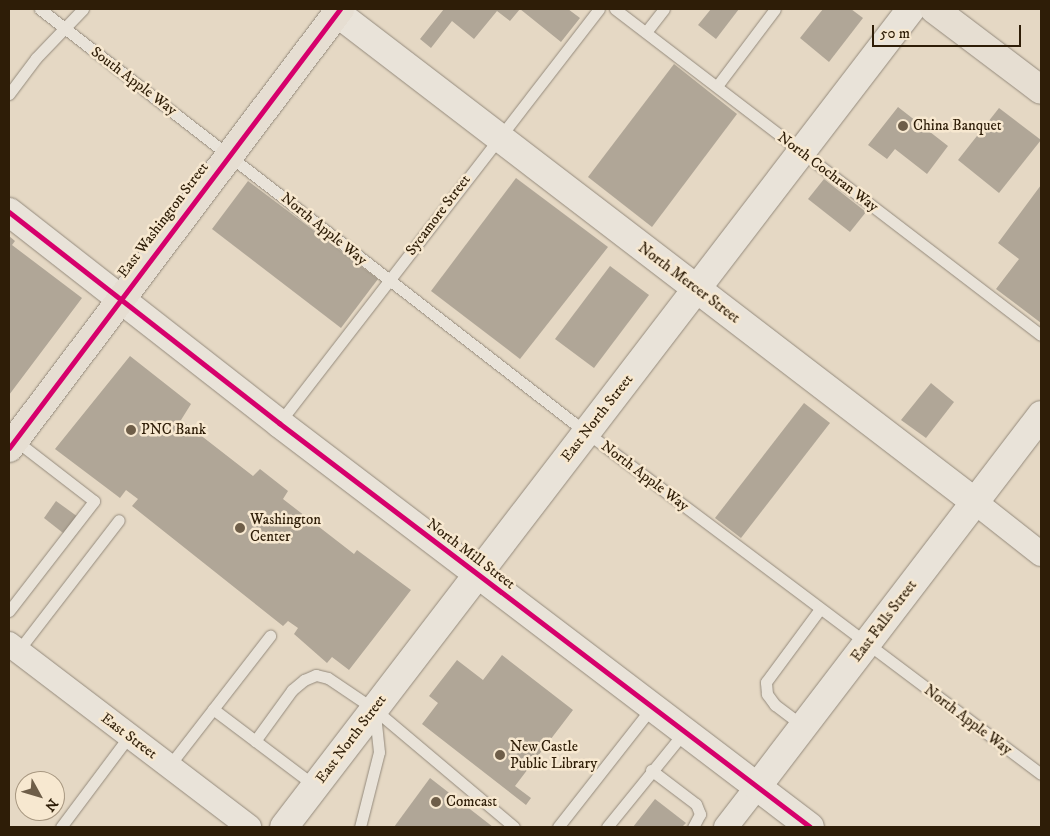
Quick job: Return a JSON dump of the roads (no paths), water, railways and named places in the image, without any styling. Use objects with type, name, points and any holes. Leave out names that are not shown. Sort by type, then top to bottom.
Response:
[{"type":"main road","points":[[934,9],[1041,90]]},
{"type":"main road","name":"East Washington Street","points":[[12,444],[118,299],[336,10]]},
{"type":"street","name":"East North Street","points":[[284,827],[911,9]]},
{"type":"street","name":"North Mercer Street","points":[[336,10],[498,137],[1041,554]]},
{"type":"street","name":"North Mill Street","points":[[9,212],[279,423],[654,706],[810,827]]},
{"type":"street","name":"East Falls Street","points":[[726,827],[1041,415]]},
{"type":"street","name":"East Street","points":[[13,648],[249,827]]},
{"type":"lane","name":"South Apple Way","points":[[40,9],[229,154]]},
{"type":"lane","points":[[9,94],[83,9]]},
{"type":"lane","name":"Sycamore Street","points":[[279,423],[498,137],[599,9]]},
{"type":"lane","name":"North Cochran Way","points":[[615,9],[1041,335]]},
{"type":"lane","points":[[646,32],[664,9]]},
{"type":"lane","points":[[716,86],[775,9]]},
{"type":"lane","name":"North Apple Way","points":[[229,154],[388,280],[586,432],[1041,774]]},
{"type":"lane","points":[[9,611],[94,501],[12,444]]},
{"type":"lane","points":[[13,648],[44,617],[119,520]]},
{"type":"lane","points":[[803,726],[775,705],[767,694],[766,682],[820,609]]},
{"type":"lane","points":[[169,766],[270,636]]},
{"type":"lane","points":[[255,741],[292,690],[304,680],[316,675],[344,686],[374,709],[514,827]]},
{"type":"lane","points":[[559,827],[654,706]]},
{"type":"lane","points":[[213,709],[315,786]]},
{"type":"lane","points":[[360,827],[379,752],[374,709]]},
{"type":"lane","points":[[608,827],[651,770],[685,731]]},
{"type":"lane","points":[[61,827],[129,736]]},
{"type":"lane","points":[[651,770],[696,804],[700,814],[693,827]]},
{"type":"place","name":"China Banquet","points":[[903,126]]},
{"type":"place","name":"PNC Bank","points":[[131,430]]},
{"type":"place","name":"Washington Center","points":[[240,528]]},
{"type":"place","name":"New Castle Public Library","points":[[500,755]]},
{"type":"place","name":"Comcast","points":[[436,802]]}]
